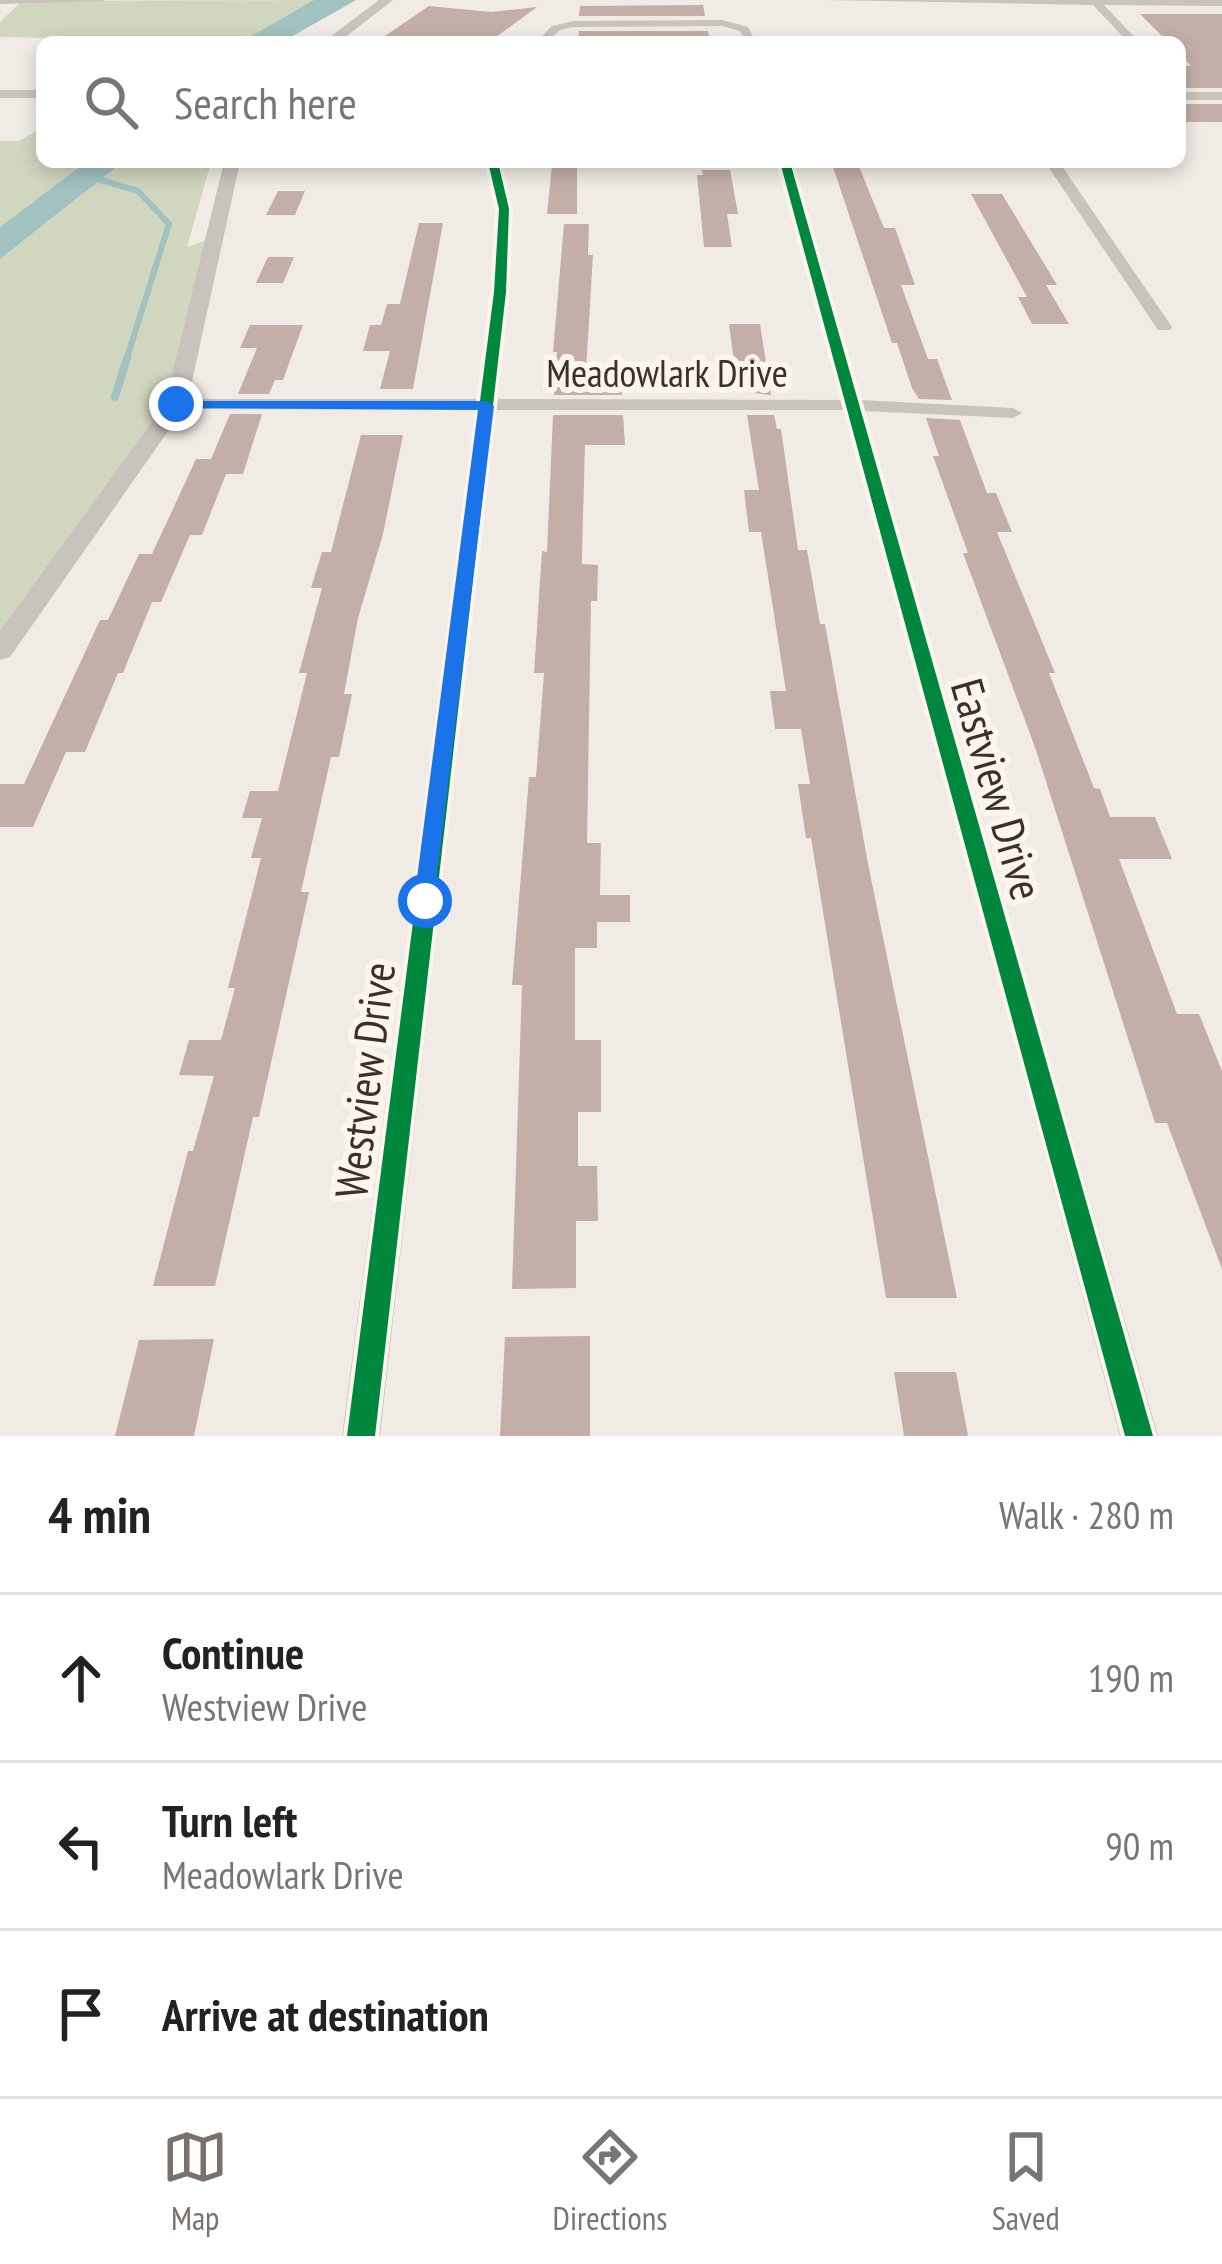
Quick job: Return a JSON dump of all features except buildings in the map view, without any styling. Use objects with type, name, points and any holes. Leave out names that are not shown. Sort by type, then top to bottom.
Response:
[{"type":"street","points":[[338,36],[387,0]]},
{"type":"street","points":[[829,0],[1222,3]]},
{"type":"street","points":[[0,1],[99,1]]},
{"type":"street","points":[[1095,1],[1129,36]]},
{"type":"street","points":[[550,36],[565,25],[738,26],[749,36]]},
{"type":"street","points":[[1186,93],[1222,95]]},
{"type":"street","points":[[0,94],[36,94]]},
{"type":"street","points":[[0,652],[176,404],[231,168]]},
{"type":"street","name":"Westview Drive","points":[[361,1436],[505,230],[494,168]]},
{"type":"street","name":"Eastview Drive","points":[[787,168],[1138,1436]]},
{"type":"street","points":[[1056,168],[1164,327]]},
{"type":"street","name":"Meadowlark Drive","points":[[176,404],[852,405],[1013,413]]},
{"type":"green space","points":[[335,0],[274,36],[0,37],[0,22],[22,1]]},
{"type":"green space","points":[[36,131],[36,168],[78,168],[0,227],[0,141],[19,141]]},
{"type":"green space","points":[[115,168],[209,168],[187,247],[213,238],[176,404],[0,649],[0,259]]},
{"type":"water","points":[[314,0],[356,0],[293,36],[251,36]]},
{"type":"water","points":[[78,168],[115,168],[0,259],[0,227]]},
{"type":"waterway","points":[[94,178],[138,191],[169,224],[126,361]]},
{"type":"waterway","points":[[115,397],[127,358]]},
{"type":"cycle path","points":[[361,1436],[500,292],[504,209],[494,168]]},
{"type":"cycle path","points":[[787,168],[1139,1436]]},
{"type":"route","points":[[176,404],[486,406],[425,901]]}]
